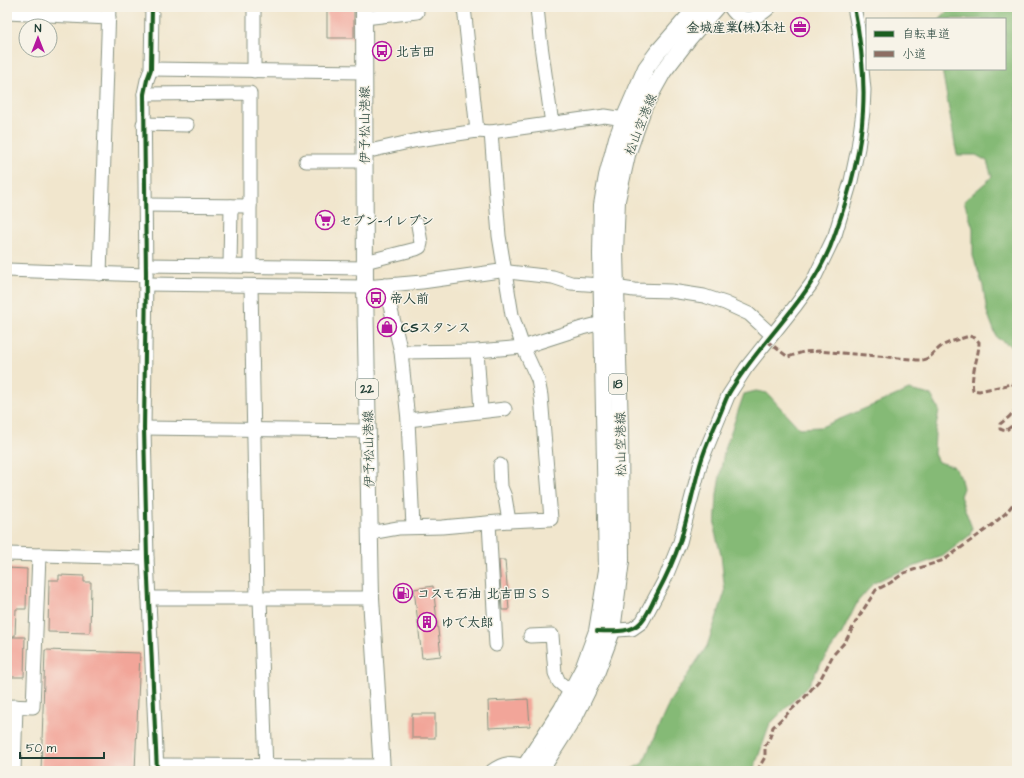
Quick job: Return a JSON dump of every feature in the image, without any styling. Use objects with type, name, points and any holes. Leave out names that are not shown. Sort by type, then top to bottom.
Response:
[{"type":"main road","name":"松山空港線","points":[[529,769],[575,716],[597,671],[604,631],[622,561],[620,429],[608,286],[601,247],[602,205],[607,176],[617,138],[646,68],[697,7]]},
{"type":"main road","name":"松山空港線","points":[[529,769],[604,631],[607,570],[602,324],[615,253],[617,200],[627,155],[644,106],[664,72],[689,38],[716,7]]},
{"type":"main road","name":"伊予松山港線","points":[[364,13],[365,265],[371,598],[382,769]]},
{"type":"street","points":[[152,7],[151,69],[144,94],[143,124],[146,275],[144,428],[147,558],[157,768],[382,769]]},
{"type":"street","points":[[254,7],[254,71]]},
{"type":"street","points":[[464,7],[477,131]]},
{"type":"street","points":[[537,7],[552,124]]},
{"type":"street","points":[[730,7],[738,16],[746,18],[754,18],[759,16],[770,7]]},
{"type":"street","points":[[604,631],[632,629],[642,622],[665,579],[680,542],[701,462],[728,396],[746,368],[812,283],[835,235],[851,181],[858,148],[863,112],[864,90],[858,28],[854,7]]},
{"type":"street","points":[[7,13],[109,12],[100,274]]},
{"type":"street","points":[[364,13],[417,12]]},
{"type":"street","points":[[151,69],[364,72]]},
{"type":"street","points":[[144,94],[250,93],[250,266]]},
{"type":"street","points":[[306,161],[365,157],[418,140],[477,131],[490,132],[605,116],[624,119]]},
{"type":"street","points":[[143,124],[187,125]]},
{"type":"street","points":[[370,533],[398,528],[442,527],[551,519],[541,396],[538,380],[523,347],[512,315],[499,236],[490,132]]},
{"type":"street","points":[[145,205],[250,206]]},
{"type":"street","points":[[230,266],[231,206]]},
{"type":"street","points":[[146,275],[230,266],[365,265],[420,247],[421,243],[418,225]]},
{"type":"street","points":[[7,270],[146,275],[251,286],[366,287],[422,282],[483,273],[505,272],[634,290],[671,291],[704,296],[718,300],[749,314],[772,335]]},
{"type":"street","points":[[385,285],[401,352],[408,420],[413,527]]},
{"type":"street","points":[[251,286],[253,429],[258,598],[266,768]]},
{"type":"street","points":[[401,352],[477,351],[523,347],[582,328],[602,324]]},
{"type":"street","points":[[477,351],[481,411]]},
{"type":"street","points":[[408,420],[505,409]]},
{"type":"street","points":[[144,428],[368,431]]},
{"type":"street","points":[[500,466],[501,487],[505,497],[509,521]]},
{"type":"street","points":[[489,523],[496,645]]},
{"type":"street","points":[[7,554],[147,558]]},
{"type":"street","points":[[14,771],[11,706],[33,707],[39,555]]},
{"type":"street","points":[[149,598],[371,598]]},
{"type":"street","points":[[530,636],[552,635],[555,673],[559,682],[571,692]]},
{"type":"street","points":[[492,771],[505,764],[514,762],[529,769]]},
{"type":"green space","points":[[952,7],[1017,7],[1017,349],[997,338],[987,312],[983,286],[973,256],[973,228],[964,201],[992,177],[987,161],[976,155],[957,155],[942,70],[1006,70],[1006,18],[940,18]]},
{"type":"green space","points":[[909,390],[931,395],[939,410],[935,433],[934,454],[938,462],[953,466],[960,476],[963,488],[960,496],[972,528],[970,535],[943,556],[888,576],[874,583],[858,601],[841,635],[819,666],[808,686],[770,724],[753,771],[628,771],[643,763],[670,701],[707,646],[725,592],[721,555],[715,532],[717,494],[724,452],[744,394],[756,391],[767,393],[799,428],[821,427]]},
{"type":"building","points":[[327,7],[354,8],[354,38],[327,38]]},
{"type":"building","points":[[499,560],[505,560],[509,610],[502,610]]},
{"type":"building","points":[[7,568],[27,569],[26,609],[16,609],[15,636],[7,636]]},
{"type":"building","points":[[59,575],[84,576],[84,582],[91,582],[90,633],[48,632],[49,580],[59,580]]},
{"type":"building","name":"ゆで太郎","points":[[433,586],[441,656],[422,658],[414,589]]},
{"type":"building","points":[[7,637],[25,637],[24,677],[7,677]]},
{"type":"building","points":[[45,650],[140,653],[135,771],[41,771]]},
{"type":"building","points":[[528,699],[530,726],[489,728],[488,701]]},
{"type":"building","points":[[412,714],[435,714],[435,738],[412,738]]},
{"type":"marked path","points":[[767,341],[788,357],[803,352],[819,351],[922,360],[929,357],[945,344],[969,336],[975,338],[979,342],[972,384],[973,390],[979,391],[1017,383]]},
{"type":"marked path","points":[[1017,408],[1000,424],[1000,429],[1005,431],[1017,422]]},
{"type":"marked path","points":[[1017,480],[1017,488]]},
{"type":"marked path","points":[[757,771],[765,757],[765,746],[773,727],[804,698],[821,678],[833,655],[845,642],[876,590],[890,583],[904,573],[944,560],[991,526],[1006,513],[1017,499]]},
{"type":"cycle path","points":[[152,7],[151,69],[144,94],[146,275],[144,428],[147,558],[157,771]]},
{"type":"cycle path","points":[[597,631],[626,630],[637,626],[646,616],[667,575],[678,549],[686,523],[697,474],[728,395],[741,374],[801,298],[826,257],[845,204],[857,157],[862,126],[863,72],[859,33],[854,7]]},
{"type":"place","name":"金城産業(株)本社","points":[[800,27]]},
{"type":"place","name":"北吉田","points":[[382,51]]},
{"type":"place","name":"セブン-イレブン","points":[[325,220]]},
{"type":"place","name":"帝人前","points":[[376,298]]},
{"type":"place","name":"CSスタンス","points":[[387,327]]},
{"type":"place","name":"コスモ石油 北吉田ＳＳ","points":[[403,593]]},
{"type":"place","name":"ゆで太郎","points":[[427,622]]}]
